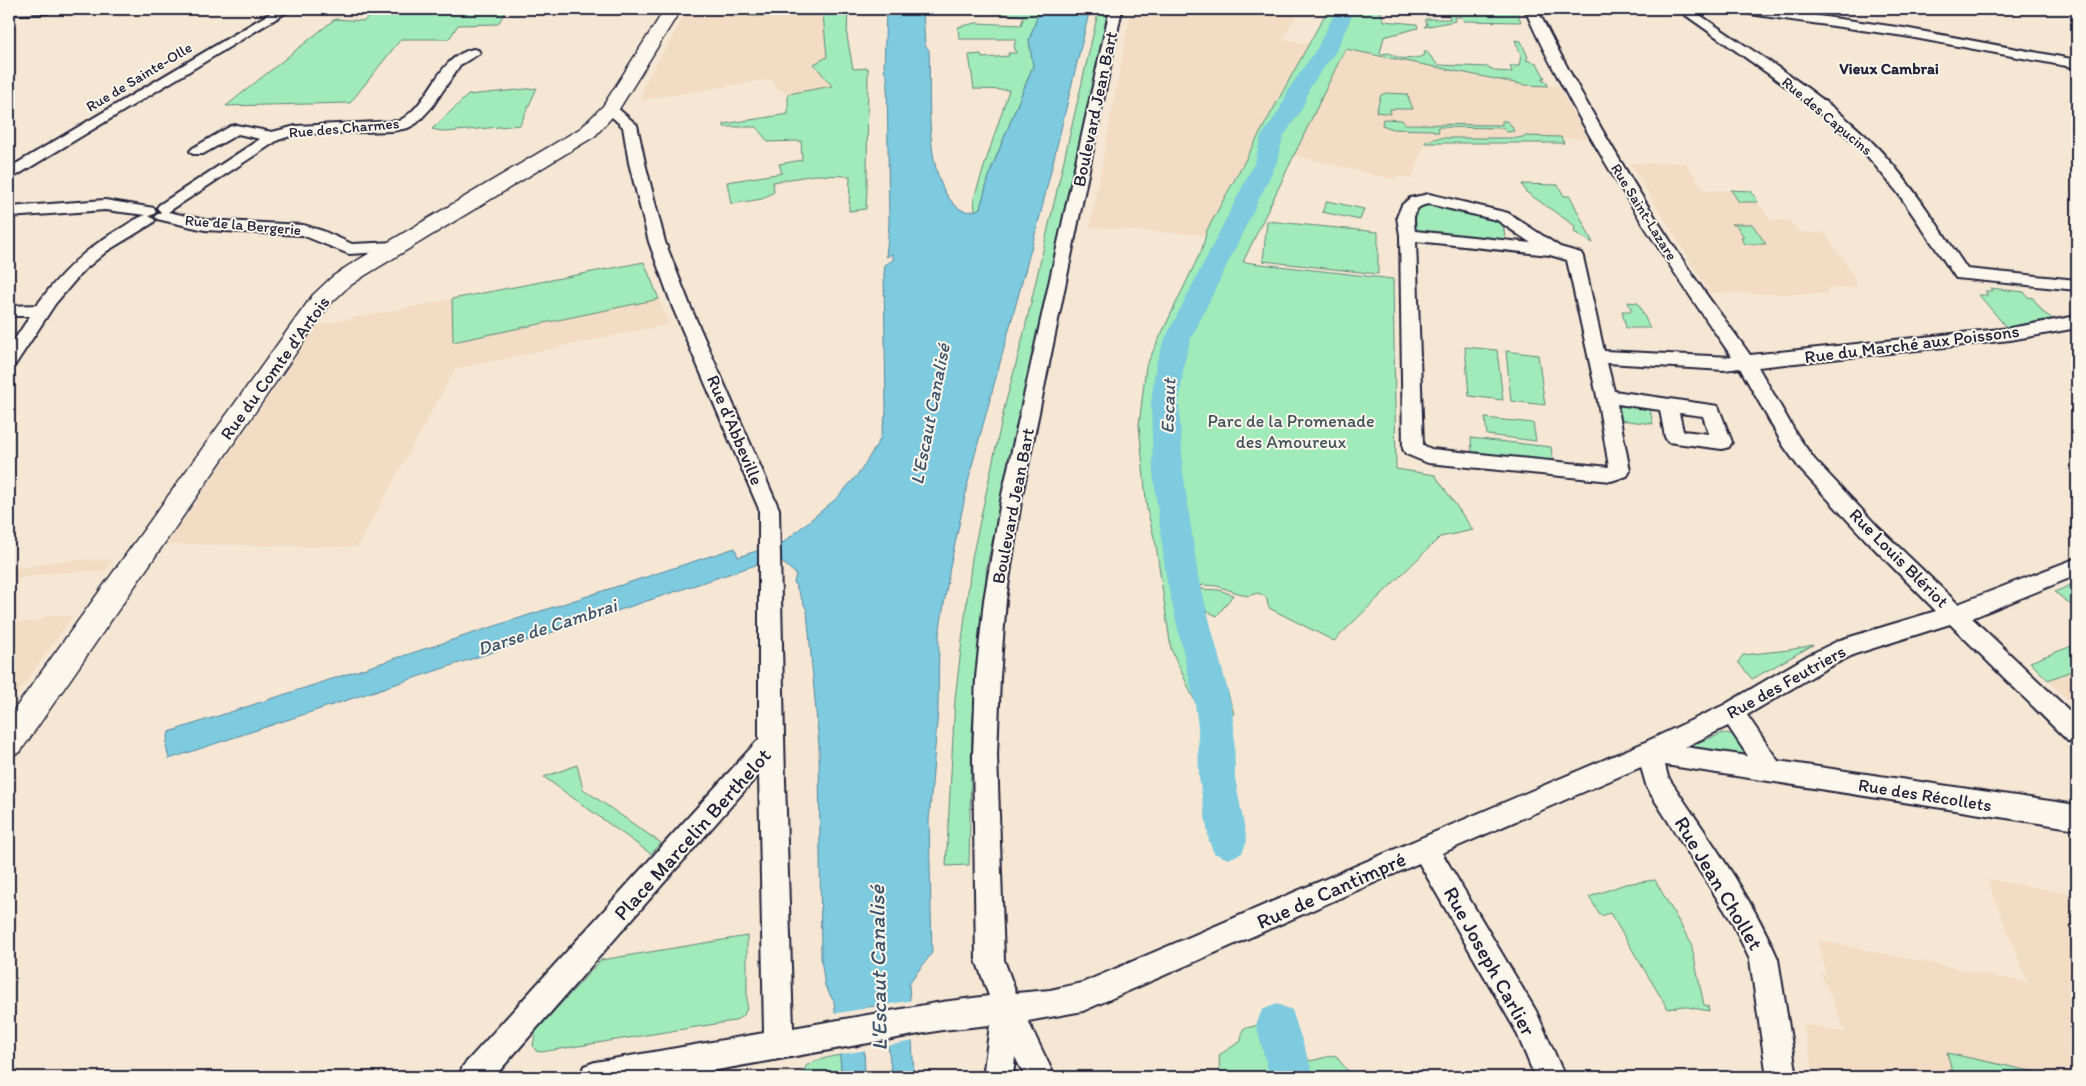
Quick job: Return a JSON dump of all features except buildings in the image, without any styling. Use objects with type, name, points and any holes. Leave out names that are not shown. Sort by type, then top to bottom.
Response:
[{"type":"main road","name":"Rue du Comte d'Artois","points":[[9,742],[314,309],[335,287],[352,260],[396,247],[588,132],[605,115],[673,9]]},
{"type":"street","points":[[9,12],[47,9]]},
{"type":"street","name":"Rue de Sainte-Olle","points":[[9,174],[286,9]]},
{"type":"street","name":"Boulevard Jean Bart","points":[[1040,1077],[1007,1008],[990,960],[987,897],[986,715],[995,600],[1012,495],[1116,9]]},
{"type":"street","name":"Rue Saint-Lazare","points":[[1531,9],[1552,56],[1638,204],[1696,294],[1746,362]]},
{"type":"street","name":"Rue des Capucins","points":[[1683,9],[1812,100],[1863,143],[1903,189],[1962,274],[2077,285]]},
{"type":"street","points":[[1743,9],[1904,32],[2077,64]]},
{"type":"street","name":"Rue des Charmes","points":[[9,361],[67,278],[84,261],[273,137],[296,130],[392,127],[412,120],[427,104],[455,62],[473,53]]},
{"type":"street","name":"Rue d'Abbeville","points":[[605,115],[631,128],[639,172],[657,242],[682,308],[770,509],[771,743]]},
{"type":"street","name":"Rue des Charmes","points":[[198,151],[236,129],[273,137]]},
{"type":"street","points":[[1408,235],[1554,251],[1575,257],[1606,396],[1620,471],[1610,474],[1428,456],[1413,449],[1408,235],[1405,217],[1408,208],[1416,201],[1429,199],[1502,216],[1554,251]]},
{"type":"street","name":"Rue de la Bergerie","points":[[9,212],[105,204],[205,225],[303,230],[317,234],[352,260]]},
{"type":"street","points":[[9,311],[44,310]]},
{"type":"street","name":"Rue du Marché aux Poissons","points":[[1596,356],[1724,364],[1992,336],[2077,322]]},
{"type":"street","name":"Rue Louis Blériot","points":[[1746,362],[1794,446],[1806,462],[1878,539],[2077,734]]},
{"type":"street","points":[[1606,396],[1668,405]]},
{"type":"street","name":"Rue des Feutriers","points":[[1650,752],[1732,712],[1816,662],[1848,647],[1971,609],[2077,566]]},
{"type":"street","points":[[1732,712],[1772,772]]},
{"type":"street","name":"Place Marcelin Berthelot","points":[[771,743],[779,1045]]},
{"type":"street","name":"Place Marcelin Berthelot","points":[[474,1077],[771,743]]},
{"type":"street","name":"Rue de Cantimpré","points":[[595,1077],[956,1014],[1050,1004],[1083,997],[1538,798],[1650,752]]},
{"type":"street","name":"Rue des Récollets","points":[[1650,752],[2077,817]]},
{"type":"street","name":"Rue Jean Chollet","points":[[1650,752],[1656,780],[1742,914],[1764,959],[1782,1077]]},
{"type":"street","name":"Rue Joseph Carlier","points":[[1424,848],[1440,872],[1526,1021],[1550,1077]]},
{"type":"street","name":"Boulevard Jean Bart","points":[[998,1077],[1007,1008]]},
{"type":"shaded area","points":[[689,9],[737,9],[750,16],[823,15],[827,57],[814,64],[832,86],[788,94],[777,88],[771,79],[642,100],[643,86]]},
{"type":"shaded area","points":[[1131,9],[1237,9],[1240,11],[1253,9],[1300,9],[1282,39],[1310,44],[1205,235],[1090,227]]},
{"type":"shaded area","points":[[1345,49],[1525,85],[1558,86],[1587,138],[1562,138],[1564,143],[1425,143],[1412,179],[1398,176],[1396,180],[1293,155]]},
{"type":"shaded area","points":[[1630,163],[1686,163],[1704,190],[1751,191],[1770,220],[1789,220],[1799,232],[1825,233],[1854,276],[1857,287],[1827,288],[1829,294],[1710,293]]},
{"type":"shaded area","points":[[644,262],[669,324],[455,369],[357,547],[167,544],[318,325]]},
{"type":"shaded area","points":[[113,560],[105,571],[49,573],[9,580],[9,570],[59,561]]},
{"type":"shaded area","points":[[49,615],[73,616],[9,705],[9,622],[38,621]]},
{"type":"shaded area","points":[[2077,669],[2077,709],[2048,680]]},
{"type":"shaded area","points":[[1987,879],[2077,895],[2077,1077],[2056,1077],[1948,1053],[1954,1077],[1814,1077],[1803,1024],[1845,1032],[1828,988],[1820,974],[1826,974],[1818,940],[2028,983]]},
{"type":"green space","points":[[378,9],[507,9],[498,24],[458,25],[449,39],[401,39],[350,103],[226,106],[335,19],[364,21]]},
{"type":"green space","points":[[737,9],[848,9],[847,36],[853,69],[868,68],[866,209],[849,211],[850,176],[814,175],[773,182],[774,192],[762,199],[731,204],[727,182],[782,173],[779,164],[802,160],[801,141],[768,142],[756,127],[724,127],[724,124],[788,114],[788,94],[832,86],[814,64],[827,57],[823,15],[750,16]]},
{"type":"green space","points":[[992,9],[1040,9],[1029,40],[1033,66],[991,170],[980,208],[975,211],[974,198],[1009,90],[974,89],[969,55],[981,54],[982,58],[1009,56],[1008,53],[1016,53],[1014,46],[1016,39],[959,39],[958,27],[976,23],[1021,25],[1024,16],[991,13]]},
{"type":"green space","points":[[1099,9],[1109,9],[987,565],[972,729],[969,865],[946,866],[955,699],[972,558],[1005,405],[1022,341]]},
{"type":"green space","name":"Parc de la Promenade des Amoureux","points":[[1328,9],[1380,9],[1384,21],[1417,24],[1418,28],[1384,37],[1380,53],[1410,58],[1424,56],[1425,50],[1438,65],[1488,67],[1496,71],[1512,72],[1510,66],[1519,66],[1521,55],[1515,40],[1521,41],[1528,57],[1526,60],[1537,63],[1545,78],[1542,78],[1548,86],[1525,85],[1345,49],[1243,262],[1393,279],[1396,469],[1435,475],[1473,530],[1440,537],[1334,641],[1269,608],[1266,597],[1258,593],[1247,596],[1217,586],[1202,585],[1200,589],[1219,590],[1233,595],[1217,616],[1204,610],[1234,714],[1202,717],[1171,649],[1156,545],[1147,510],[1139,425],[1146,366],[1202,249],[1207,230]]},
{"type":"green space","points":[[1447,9],[1516,9],[1521,22],[1464,21],[1462,17],[1454,17],[1455,21],[1424,27],[1427,25],[1425,19],[1450,19]]},
{"type":"green space","points":[[537,88],[520,125],[446,132],[432,129],[468,95]]},
{"type":"green space","points":[[1386,93],[1407,94],[1413,109],[1390,109],[1391,114],[1376,112],[1381,95]]},
{"type":"green space","points":[[1383,119],[1402,120],[1405,124],[1502,125],[1502,121],[1506,121],[1510,123],[1514,131],[1507,132],[1504,128],[1438,127],[1439,132],[1434,132],[1433,130],[1393,129],[1382,125]]},
{"type":"green space","points":[[1525,136],[1561,137],[1564,143],[1425,143],[1426,141],[1438,138],[1519,138]]},
{"type":"green space","points":[[1522,184],[1558,185],[1564,196],[1570,196],[1593,243],[1574,232],[1575,226],[1526,192]]},
{"type":"green space","points":[[1731,190],[1751,191],[1758,202],[1739,202]]},
{"type":"green space","points":[[1327,201],[1364,209],[1360,220],[1322,212]]},
{"type":"green space","points":[[1423,202],[1503,221],[1505,240],[1412,230],[1410,211]]},
{"type":"green space","points":[[1267,221],[1378,232],[1378,274],[1263,261]]},
{"type":"green space","points":[[1731,224],[1752,224],[1766,244],[1745,244],[1741,238],[1744,237],[1736,225]]},
{"type":"green space","points":[[644,262],[659,299],[453,342],[452,299]]},
{"type":"green space","points":[[1990,288],[2024,292],[2028,297],[2033,298],[2043,312],[2054,320],[2007,328],[1979,295],[1988,295],[1985,291],[1992,291]]},
{"type":"green space","points":[[1628,302],[1638,303],[1650,328],[1626,328],[1622,311],[1632,311]]},
{"type":"green space","points":[[1465,347],[1497,350],[1503,400],[1469,396]]},
{"type":"green space","points":[[1506,351],[1538,355],[1545,405],[1511,401]]},
{"type":"green space","points":[[1616,401],[1649,405],[1653,424],[1620,420]]},
{"type":"green space","points":[[1485,418],[1533,423],[1536,441],[1487,435]]},
{"type":"green space","points":[[1471,438],[1551,447],[1553,463],[1472,453]]},
{"type":"green space","points":[[2077,582],[2077,610],[2055,592]]},
{"type":"green space","points":[[2077,644],[2077,669],[2048,680],[2030,662]]},
{"type":"green space","points":[[1813,645],[1752,679],[1738,662],[1743,655],[1789,650]]},
{"type":"green space","points":[[1723,733],[1736,735],[1752,760],[1690,752],[1687,747]]},
{"type":"green space","points":[[577,765],[583,789],[661,843],[651,854],[544,777]]},
{"type":"green space","points":[[1655,880],[1691,943],[1704,1005],[1708,1006],[1709,1011],[1682,1006],[1668,1009],[1610,913],[1601,916],[1589,897],[1625,884]]},
{"type":"green space","points":[[747,936],[747,1008],[744,1015],[734,1021],[541,1052],[536,1051],[533,1045],[536,1031],[601,960]]},
{"type":"green space","points":[[1266,1023],[1291,1038],[1310,1061],[1335,1055],[1348,1071],[1346,1077],[1220,1077],[1219,1055],[1241,1041],[1243,1029]]},
{"type":"green space","points":[[1947,1053],[2049,1075],[2056,1077],[1954,1077]]},
{"type":"green space","points":[[840,1055],[842,1077],[803,1077],[802,1074],[807,1065]]},
{"type":"water","points":[[886,9],[923,9],[925,45],[929,50],[930,130],[937,172],[943,189],[953,203],[962,210],[969,211],[980,208],[991,170],[1033,66],[1029,40],[1040,9],[1090,9],[1040,216],[971,469],[950,567],[939,635],[938,710],[929,821],[932,953],[909,983],[914,1077],[892,1077],[883,1005],[863,1008],[865,1077],[842,1077],[834,1002],[825,986],[821,959],[819,745],[807,611],[794,582],[796,574],[777,558],[169,759],[166,746],[169,732],[735,548],[738,557],[784,542],[838,497],[860,472],[880,439],[886,413],[884,274],[885,265],[893,260],[893,254],[886,257],[889,224],[887,76],[884,71]]},
{"type":"pier","points":[[913,1000],[914,1041],[886,1046],[881,1007],[865,1010],[867,1050],[837,1055],[833,1014]]},
{"type":"waterway","name":"Escaut","points":[[1228,841],[1217,778],[1216,727],[1213,704],[1182,576],[1168,472],[1165,403],[1170,364],[1186,320],[1266,162],[1272,137],[1291,109],[1300,87],[1326,51],[1346,9]]},
{"type":"waterway","name":"Escaut","points":[[1277,1025],[1292,1077]]},
{"type":"district","name":"Vieux Cambrai","points":[[1889,68]]},
{"type":"water label","name":"L'Escaut Canalisé","points":[[930,414]]},
{"type":"water label","name":"Darse de Cambrai","points":[[547,627]]},
{"type":"water label","name":"L'Escaut Canalisé","points":[[878,968]]}]
